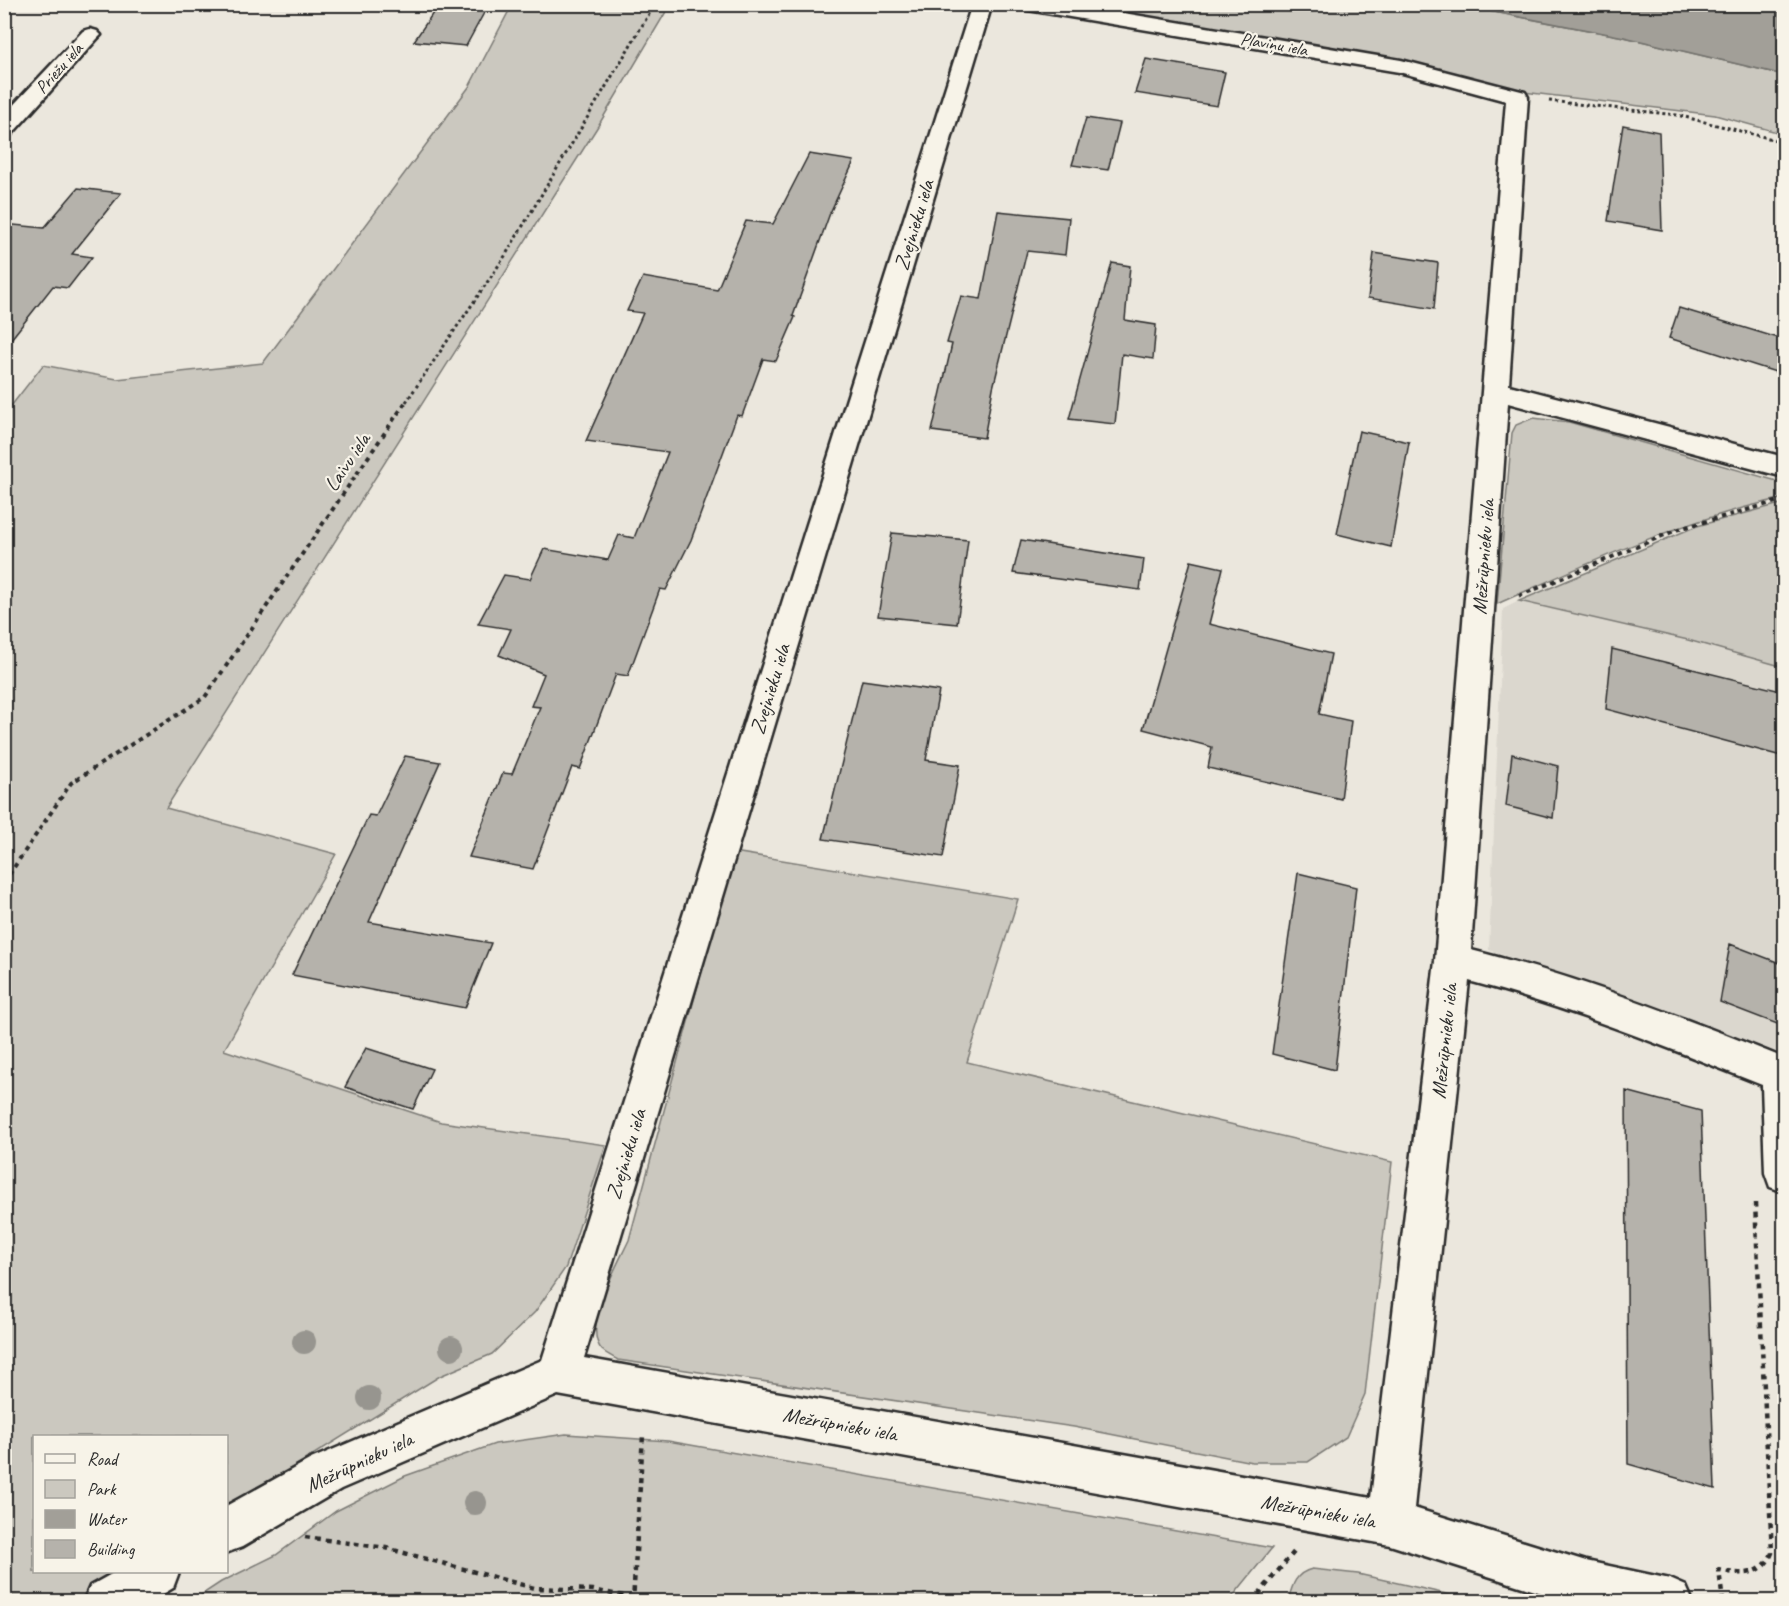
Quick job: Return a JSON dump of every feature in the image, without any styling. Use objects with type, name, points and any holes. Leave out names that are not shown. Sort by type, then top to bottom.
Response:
[{"type":"street","name":"Zvejnieku iela","points":[[558,1374],[982,4]]},
{"type":"street","name":"Pļaviņu iela","points":[[1028,4],[1401,66],[1517,97]]},
{"type":"street","name":"Priežu iela","points":[[4,129],[90,35]]},
{"type":"street","name":"Mežrūpnieku iela","points":[[230,1529],[326,1474],[558,1374],[1390,1523],[1453,961],[1517,97]]},
{"type":"street","points":[[1495,390],[1785,467]]},
{"type":"street","points":[[1453,961],[1514,976],[1604,1005],[1782,1075],[1785,1173]]},
{"type":"street","points":[[1390,1523],[1586,1584],[1670,1602]]},
{"type":"street","points":[[105,1602],[155,1573]]},
{"type":"path","name":"Laivu iela","points":[[4,882],[71,783],[205,697],[506,256],[655,4]]},
{"type":"path","points":[[1517,97],[1677,115],[1785,142]]},
{"type":"path","points":[[1478,617],[1569,574],[1653,540],[1708,520],[1785,500]]},
{"type":"path","points":[[1723,1602],[1719,1570],[1737,1574],[1762,1570],[1769,1562],[1772,1553],[1755,1201]]},
{"type":"path","points":[[633,1599],[646,1388]]},
{"type":"path","points":[[1252,1602],[1294,1552],[1322,1512]]},
{"type":"path","points":[[230,1529],[386,1548],[534,1588],[592,1590],[654,1602]]},
{"type":"shaded area","points":[[1519,601],[1688,640],[1784,667],[1784,1054],[1489,950],[1503,609]]},
{"type":"green space","points":[[512,5],[670,5],[598,126],[166,808],[336,854],[224,1050],[441,1122],[606,1145],[566,1267],[535,1312],[492,1354],[440,1376],[228,1507],[228,1435],[33,1435],[33,1573],[121,1573],[74,1601],[5,1601],[4,415],[43,365],[117,379],[263,363],[469,87]]},
{"type":"green space","points":[[1066,5],[1458,5],[1624,37],[1784,75],[1784,134],[1715,115],[1515,91]]},
{"type":"green space","points":[[1533,418],[1569,422],[1784,483],[1784,498],[1710,518],[1638,543],[1497,604],[1512,433],[1516,425]]},
{"type":"green space","points":[[1784,503],[1784,667],[1688,640],[1519,601],[1697,526]]},
{"type":"green space","points":[[734,852],[1018,899],[967,1062],[1392,1162],[1365,1394],[1346,1437],[1308,1462],[1252,1462],[1074,1427],[618,1360],[602,1350],[597,1340],[598,1311],[610,1279],[629,1240]]},
{"type":"green space","points":[[566,1434],[668,1441],[1272,1548],[1229,1601],[192,1601],[221,1582],[276,1555],[336,1511],[405,1476],[495,1444]]},
{"type":"green space","points":[[1312,1569],[1358,1574],[1477,1601],[1288,1601],[1298,1577]]},
{"type":"water","points":[[1458,5],[1784,5],[1784,75],[1624,37]]},
{"type":"building","points":[[437,7],[485,11],[466,46],[414,41]]},
{"type":"building","points":[[1146,59],[1225,72],[1217,106],[1135,93]]},
{"type":"building","points":[[1086,118],[1120,123],[1108,170],[1072,165]]},
{"type":"building","points":[[1623,125],[1659,132],[1662,230],[1608,221]]},
{"type":"building","points":[[809,154],[854,161],[830,213],[793,316],[795,317],[776,361],[763,359],[742,416],[737,415],[691,540],[666,590],[660,589],[628,676],[616,674],[580,769],[572,767],[533,869],[469,857],[503,773],[512,774],[540,707],[531,706],[544,674],[499,655],[511,629],[478,624],[504,575],[530,579],[544,549],[608,560],[619,535],[634,538],[668,452],[586,441],[643,313],[627,311],[643,277],[717,290],[746,221],[773,224]]},
{"type":"building","points":[[78,188],[121,193],[72,254],[92,257],[68,288],[53,286],[4,348],[4,224],[44,228]]},
{"type":"building","points":[[998,211],[1069,218],[1065,255],[1027,251],[993,388],[984,438],[932,431],[952,344],[947,343],[961,296],[981,299]]},
{"type":"building","points":[[1374,253],[1438,263],[1434,309],[1368,298]]},
{"type":"building","points":[[1112,263],[1130,266],[1125,320],[1156,325],[1153,359],[1122,354],[1115,424],[1069,419]]},
{"type":"building","points":[[1679,308],[1785,340],[1785,375],[1669,338]]},
{"type":"building","points":[[1359,431],[1409,442],[1391,547],[1337,534]]},
{"type":"building","points":[[892,533],[968,540],[957,624],[878,616]]},
{"type":"building","points":[[1021,540],[1144,559],[1140,590],[1013,573]]},
{"type":"building","points":[[1191,561],[1223,568],[1209,624],[1331,654],[1319,714],[1351,721],[1341,799],[1208,768],[1212,747],[1143,729]]},
{"type":"building","points":[[1612,649],[1785,692],[1785,757],[1606,709]]},
{"type":"building","points":[[862,680],[939,691],[926,760],[960,765],[943,857],[823,839]]},
{"type":"building","points":[[1512,754],[1558,766],[1553,818],[1506,806]]},
{"type":"building","points":[[405,756],[440,762],[369,922],[491,943],[465,1008],[292,975],[369,815],[376,816]]},
{"type":"building","points":[[1298,873],[1356,887],[1335,1070],[1272,1054]]},
{"type":"building","points":[[1730,944],[1785,965],[1785,1027],[1720,1002]]},
{"type":"building","points":[[366,1048],[432,1069],[413,1109],[345,1087]]},
{"type":"building","points":[[1626,1091],[1701,1111],[1715,1489],[1628,1464]]}]
